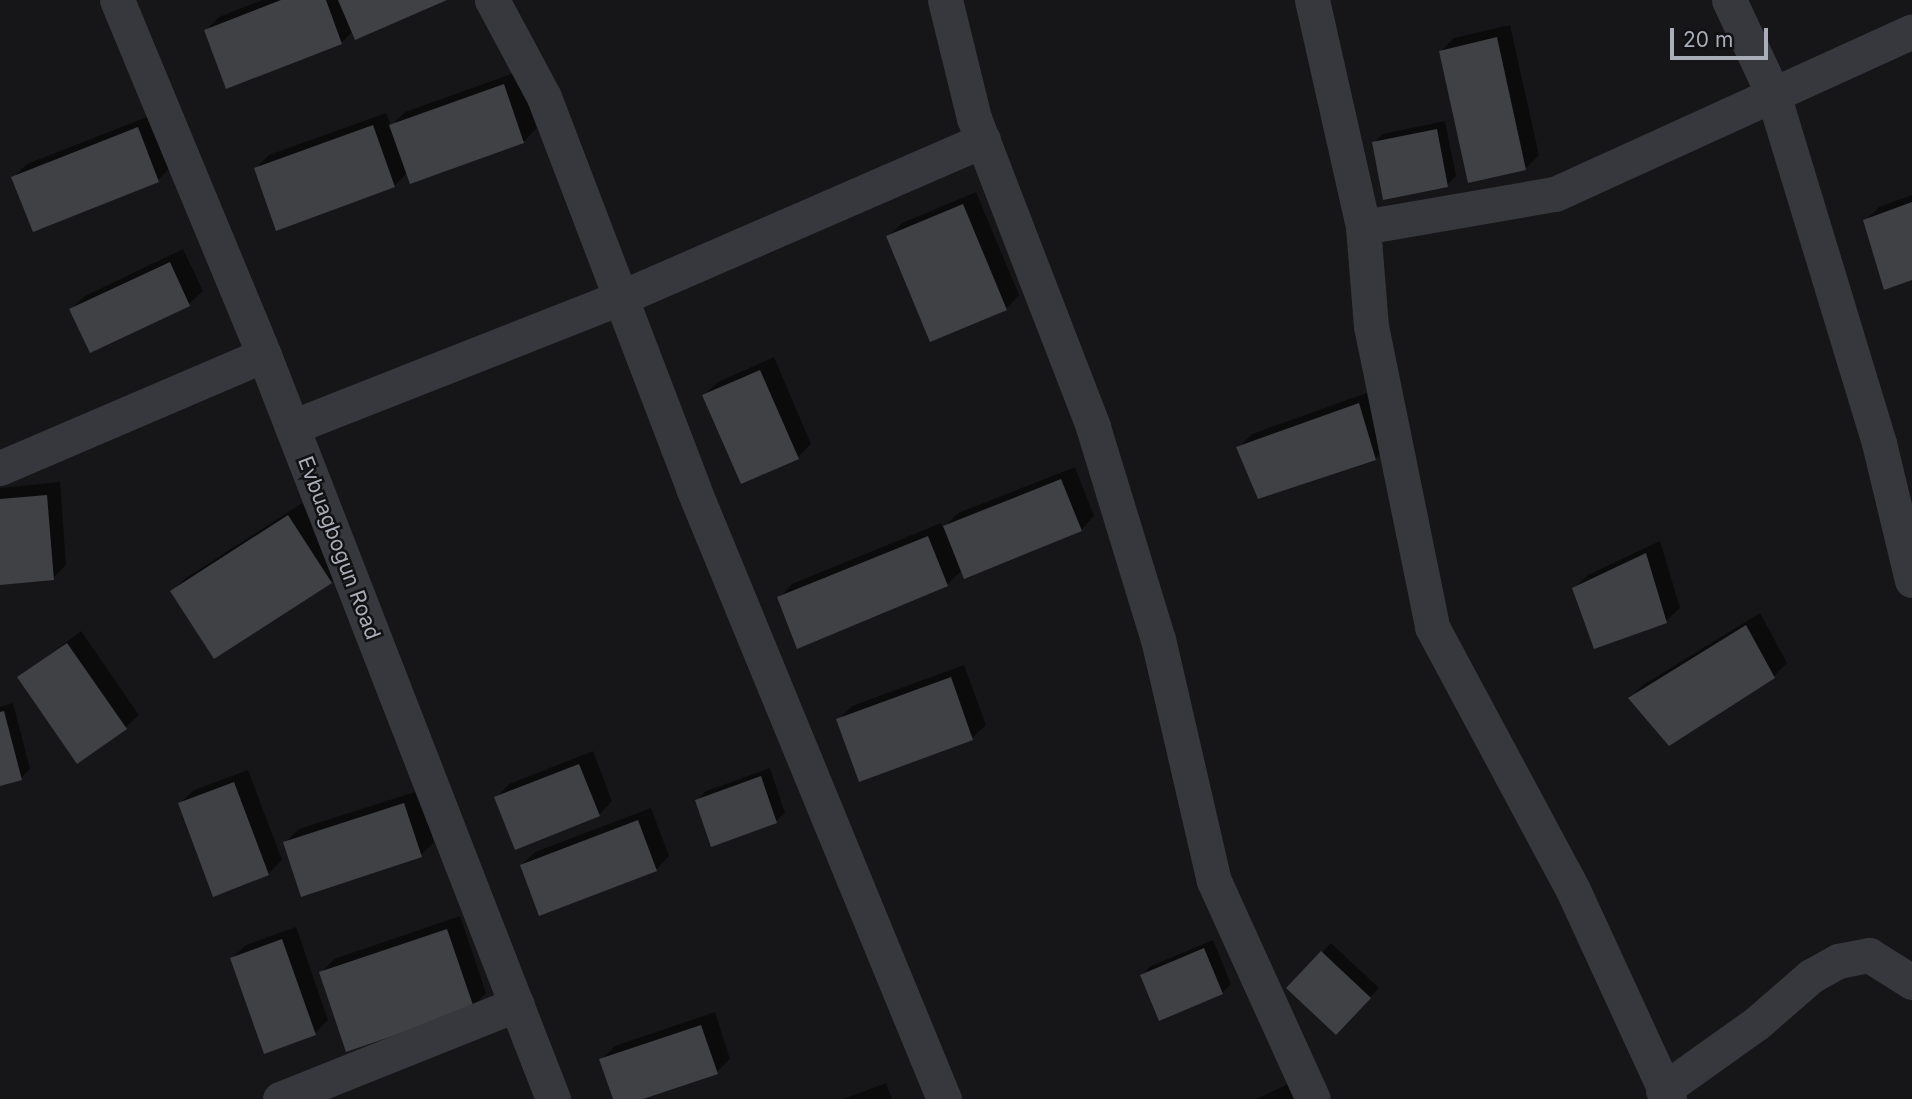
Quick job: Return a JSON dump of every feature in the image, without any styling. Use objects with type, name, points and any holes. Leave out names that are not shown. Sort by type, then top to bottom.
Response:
[{"type":"street","name":"Evbuagbogun Road","points":[[117,0],[264,355],[553,1099]]},
{"type":"street","points":[[492,0],[544,97],[620,298],[944,1099]]},
{"type":"street","points":[[945,0],[983,140],[1093,427],[1158,639],[1214,881],[1313,1099]]},
{"type":"street","points":[[1312,0],[1363,227],[1371,326],[1432,627],[1573,890],[1666,1095],[1811,976],[1838,961],[1869,955],[1912,982]]},
{"type":"street","points":[[1729,0],[1773,94],[1879,443],[1912,580]]},
{"type":"street","points":[[1363,227],[1555,194],[1912,31]]},
{"type":"street","points":[[292,428],[620,298],[983,140]]},
{"type":"street","points":[[0,468],[264,355]]},
{"type":"street","points":[[280,1099],[517,1004]]},
{"type":"building","points":[[281,0],[326,0],[342,44],[226,89],[204,30]]},
{"type":"building","points":[[338,0],[447,0],[355,40]]},
{"type":"building","points":[[1497,37],[1526,170],[1468,183],[1439,51]]},
{"type":"building","points":[[504,84],[524,143],[410,184],[389,125]]},
{"type":"building","points":[[373,125],[395,187],[276,231],[254,168]]},
{"type":"building","points":[[138,127],[159,182],[33,232],[11,177]]},
{"type":"building","points":[[1437,129],[1448,187],[1383,200],[1372,142]]},
{"type":"building","points":[[1912,202],[1912,280],[1884,290],[1863,220]]},
{"type":"building","points":[[963,204],[1007,310],[930,342],[886,236]]},
{"type":"building","points":[[170,262],[190,306],[90,353],[69,309]]},
{"type":"building","points":[[760,370],[799,459],[741,484],[702,395]]},
{"type":"building","points":[[1359,403],[1376,460],[1258,499],[1236,447]]},
{"type":"building","points":[[1061,479],[1082,531],[964,579],[943,526]]},
{"type":"building","points":[[47,495],[54,580],[0,585],[0,499]]},
{"type":"building","points":[[288,515],[332,583],[214,659],[170,591]]},
{"type":"building","points":[[928,536],[948,586],[797,649],[777,597]]},
{"type":"building","points":[[1646,553],[1667,623],[1594,649],[1572,588]]},
{"type":"building","points":[[1746,625],[1775,678],[1669,746],[1628,698]]},
{"type":"building","points":[[67,643],[127,729],[77,764],[17,677]]},
{"type":"building","points":[[951,677],[973,740],[859,782],[836,719]]},
{"type":"building","points":[[4,711],[22,780],[0,786],[0,712]]},
{"type":"building","points":[[579,764],[600,816],[515,850],[494,797]]},
{"type":"building","points":[[761,776],[777,823],[711,847],[695,800]]},
{"type":"building","points":[[234,782],[269,875],[213,897],[178,803]]},
{"type":"building","points":[[404,803],[422,857],[301,897],[283,842]]},
{"type":"building","points":[[638,820],[657,871],[539,916],[520,865]]},
{"type":"building","points":[[447,929],[474,1008],[346,1052],[319,972]]},
{"type":"building","points":[[282,939],[316,1035],[264,1054],[230,958]]},
{"type":"building","points":[[1204,948],[1223,994],[1159,1021],[1140,975]]},
{"type":"building","points":[[1321,951],[1371,998],[1336,1035],[1286,988]]},
{"type":"building","points":[[701,1025],[718,1074],[643,1099],[613,1099],[599,1059]]}]
